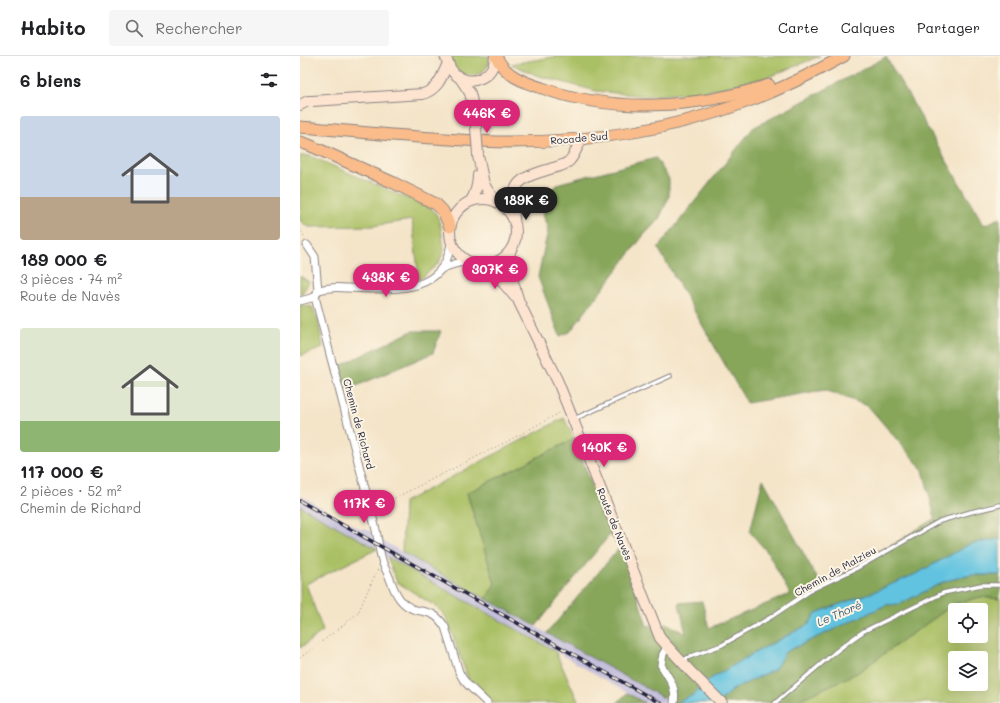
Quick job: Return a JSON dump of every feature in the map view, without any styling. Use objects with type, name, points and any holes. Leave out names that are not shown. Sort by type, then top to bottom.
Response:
[{"type":"main road","points":[[495,56],[508,73],[549,91],[597,102],[645,105],[728,97],[748,92],[773,84],[838,56]]},
{"type":"main road","points":[[474,114],[477,88],[492,67],[495,56]]},
{"type":"main road","name":"Rocade Sud","points":[[300,127],[502,142],[583,139],[616,135],[651,129],[730,108],[790,83],[844,56]]},
{"type":"main road","points":[[447,58],[450,69],[460,78],[472,81],[483,78]]},
{"type":"main road","points":[[300,105],[308,101],[423,94],[438,84],[447,58]]},
{"type":"main road","points":[[460,78],[470,93],[474,114],[478,155],[478,186],[471,201]]},
{"type":"main road","name":"Route de Navès","points":[[583,139],[579,143],[573,157],[566,163],[528,176],[516,186],[513,197],[516,237],[510,252],[510,272],[519,302],[569,408],[660,638],[722,703]]},
{"type":"main road","points":[[300,142],[387,180],[436,204],[443,211],[450,227]]},
{"type":"main road","points":[[478,155],[484,184],[496,202]]},
{"type":"main road","points":[[467,262],[454,250],[449,234],[452,218],[463,205],[479,199],[488,199],[504,206],[514,221]]},
{"type":"main road","points":[[485,266],[494,264],[503,259],[510,252]]},
{"type":"main road","name":"Route de Navès","points":[[467,262],[485,266],[499,278],[519,302]]},
{"type":"street","points":[[300,301],[330,288],[376,289],[416,286],[432,277],[441,269],[448,257],[451,242]]},
{"type":"street","name":"Chemin de Richard","points":[[307,245],[314,257],[316,294],[371,511],[382,561],[398,596],[403,602],[412,609],[427,612],[438,617],[445,627],[459,672],[468,685],[487,703]]},
{"type":"street","points":[[441,269],[460,262],[467,262]]},
{"type":"street","points":[[668,646],[663,654],[661,666],[674,686],[676,697],[674,703]]},
{"type":"lane","points":[[573,419],[670,376]]},
{"type":"lane","name":"Chemin de Malzieu","points":[[682,662],[689,657],[722,645],[771,618],[813,589],[857,568],[940,521],[1000,505]]},
{"type":"lane","points":[[775,703],[834,652],[864,631],[943,592],[981,585],[1000,585]]},
{"type":"path","points":[[300,228],[307,245]]},
{"type":"path","points":[[371,511],[569,408]]},
{"type":"path","points":[[300,658],[358,613],[382,561]]},
{"type":"shaded area","points":[[300,495],[361,530],[363,528],[372,532],[377,549],[300,506]]},
{"type":"shaded area","points":[[381,540],[667,700],[666,703],[645,703],[387,557],[383,553]]},
{"type":"green space","points":[[451,56],[490,56],[488,65],[484,71],[471,76],[458,71],[453,65]]},
{"type":"green space","points":[[559,56],[820,56],[766,78],[702,92],[647,96],[596,91],[536,75],[511,64]]},
{"type":"green space","points":[[886,57],[984,225],[1000,218],[1000,539],[970,544],[918,573],[876,591],[816,613],[809,624],[749,656],[707,681],[693,695],[677,703],[673,703],[547,633],[621,546],[647,626],[668,624],[686,634],[679,603],[702,601],[709,628],[790,594],[768,553],[750,532],[763,479],[823,589],[935,518],[923,470],[868,406],[825,390],[747,403],[658,248],[753,128]]},
{"type":"green space","points":[[300,156],[310,156],[432,209],[437,215],[441,228],[444,250],[439,263],[419,280],[412,220],[372,226],[309,227],[300,221]]},
{"type":"green space","points":[[656,158],[669,179],[669,197],[659,219],[643,236],[570,332],[560,336],[538,277],[548,230],[538,200],[560,183]]},
{"type":"green space","points":[[300,276],[309,282],[300,294]]},
{"type":"green space","points":[[300,305],[312,307],[318,320],[323,348],[300,356]]},
{"type":"green space","points":[[412,331],[441,331],[433,353],[345,391],[338,367]]},
{"type":"green space","points":[[564,418],[574,439],[467,493],[495,584],[486,599],[402,552],[404,502]]},
{"type":"green space","points":[[574,439],[611,533],[536,626],[486,599],[495,584],[467,493]]},
{"type":"green space","points":[[300,506],[377,549],[306,584],[323,631],[300,648]]},
{"type":"green space","points":[[387,557],[555,651],[579,703],[493,703],[469,681],[446,617],[438,608],[397,582]]},
{"type":"green space","points":[[971,575],[1000,575],[1000,599],[980,597],[958,603],[948,603],[948,608],[857,673],[792,703],[718,703],[732,690],[775,669],[785,652],[886,605],[900,604],[945,581]]},
{"type":"green space","points":[[980,597],[1000,599],[1000,703],[792,703],[857,673],[948,608],[948,643],[988,643],[988,603],[958,603]]},
{"type":"green space","points":[[627,693],[645,703],[617,703]]},
{"type":"water","name":"Le Thoré","points":[[1000,539],[1000,575],[971,575],[945,581],[900,604],[886,605],[785,652],[775,669],[732,690],[718,703],[677,703],[693,695],[707,681],[749,656],[809,624],[816,613],[876,591],[918,573],[970,544]]},
{"type":"railway","points":[[300,501],[660,703]]}]
